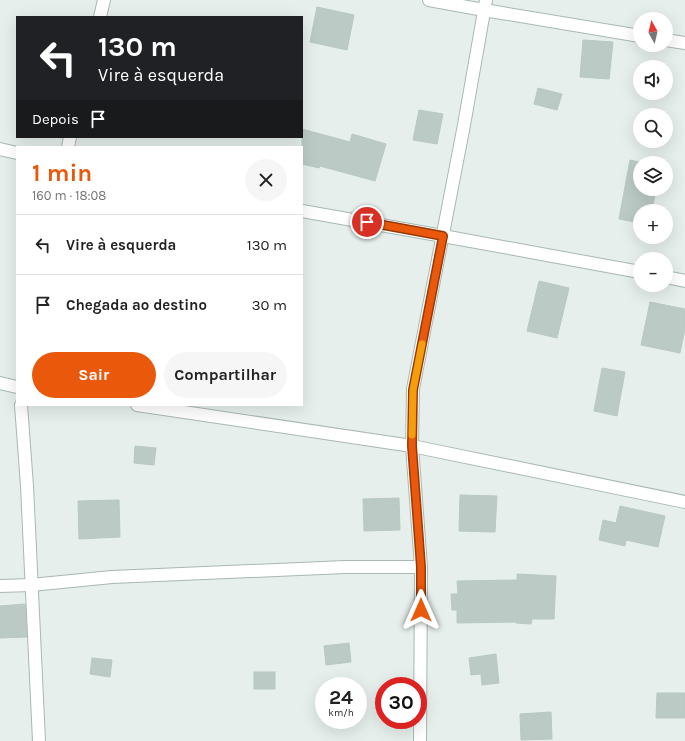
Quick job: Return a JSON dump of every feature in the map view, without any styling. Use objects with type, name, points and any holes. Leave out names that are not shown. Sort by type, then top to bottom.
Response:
[{"type":"street","points":[[100,16],[104,0]]},
{"type":"street","points":[[429,0],[485,5],[633,35]]},
{"type":"street","points":[[420,741],[421,567],[412,446],[413,390],[463,132],[485,5]]},
{"type":"street","points":[[673,41],[685,43]]},
{"type":"street","points":[[0,149],[16,153]]},
{"type":"street","points":[[303,211],[633,271]]},
{"type":"street","points":[[673,278],[685,281]]},
{"type":"street","points":[[0,383],[16,387]]},
{"type":"street","points":[[21,406],[27,486],[39,741]]},
{"type":"street","points":[[144,406],[412,446],[685,502]]},
{"type":"street","points":[[0,586],[31,585],[112,577],[345,567],[421,567]]},
{"type":"building","points":[[317,7],[354,15],[347,50],[310,42]]},
{"type":"building","points":[[583,40],[613,42],[609,79],[580,77]]},
{"type":"building","points":[[538,88],[562,94],[557,110],[534,104]]},
{"type":"building","points":[[419,110],[443,114],[437,144],[413,140]]},
{"type":"building","points":[[303,129],[350,142],[352,134],[386,144],[375,181],[320,166],[319,168],[303,164]]},
{"type":"building","points":[[630,160],[633,161],[633,196],[655,196],[653,204],[633,204],[633,222],[619,219]]},
{"type":"building","points":[[539,281],[569,288],[557,338],[527,331]]},
{"type":"building","points":[[650,302],[685,309],[685,329],[680,353],[641,345]]},
{"type":"building","points":[[602,368],[625,372],[617,416],[594,411]]},
{"type":"building","points":[[135,446],[156,448],[154,465],[134,463]]},
{"type":"building","points":[[460,495],[497,496],[495,532],[459,531]]},
{"type":"building","points":[[399,498],[400,530],[364,531],[363,499]]},
{"type":"building","points":[[119,500],[120,537],[79,539],[78,501]]},
{"type":"building","points":[[620,506],[665,516],[658,547],[626,540],[625,546],[599,540],[603,520],[616,523]]},
{"type":"building","points":[[517,574],[556,576],[554,619],[532,619],[531,624],[516,622],[457,623],[457,610],[452,610],[451,594],[458,594],[457,581],[517,580]]},
{"type":"building","points":[[25,604],[27,637],[0,638],[0,606]]},
{"type":"building","points":[[349,643],[351,662],[326,665],[324,646]]},
{"type":"building","points":[[496,654],[499,683],[482,685],[481,674],[471,675],[469,658]]},
{"type":"building","points":[[92,658],[112,660],[110,677],[90,674]]},
{"type":"building","points":[[254,672],[275,672],[275,689],[254,689]]},
{"type":"building","points":[[657,693],[685,693],[685,718],[656,718]]},
{"type":"building","points":[[551,712],[552,739],[521,740],[520,714]]},
{"type":"slow traffic","points":[[412,435],[413,390],[422,344]]},
{"type":"route","points":[[367,222],[443,236],[413,390],[412,446],[421,567],[421,610]]}]
